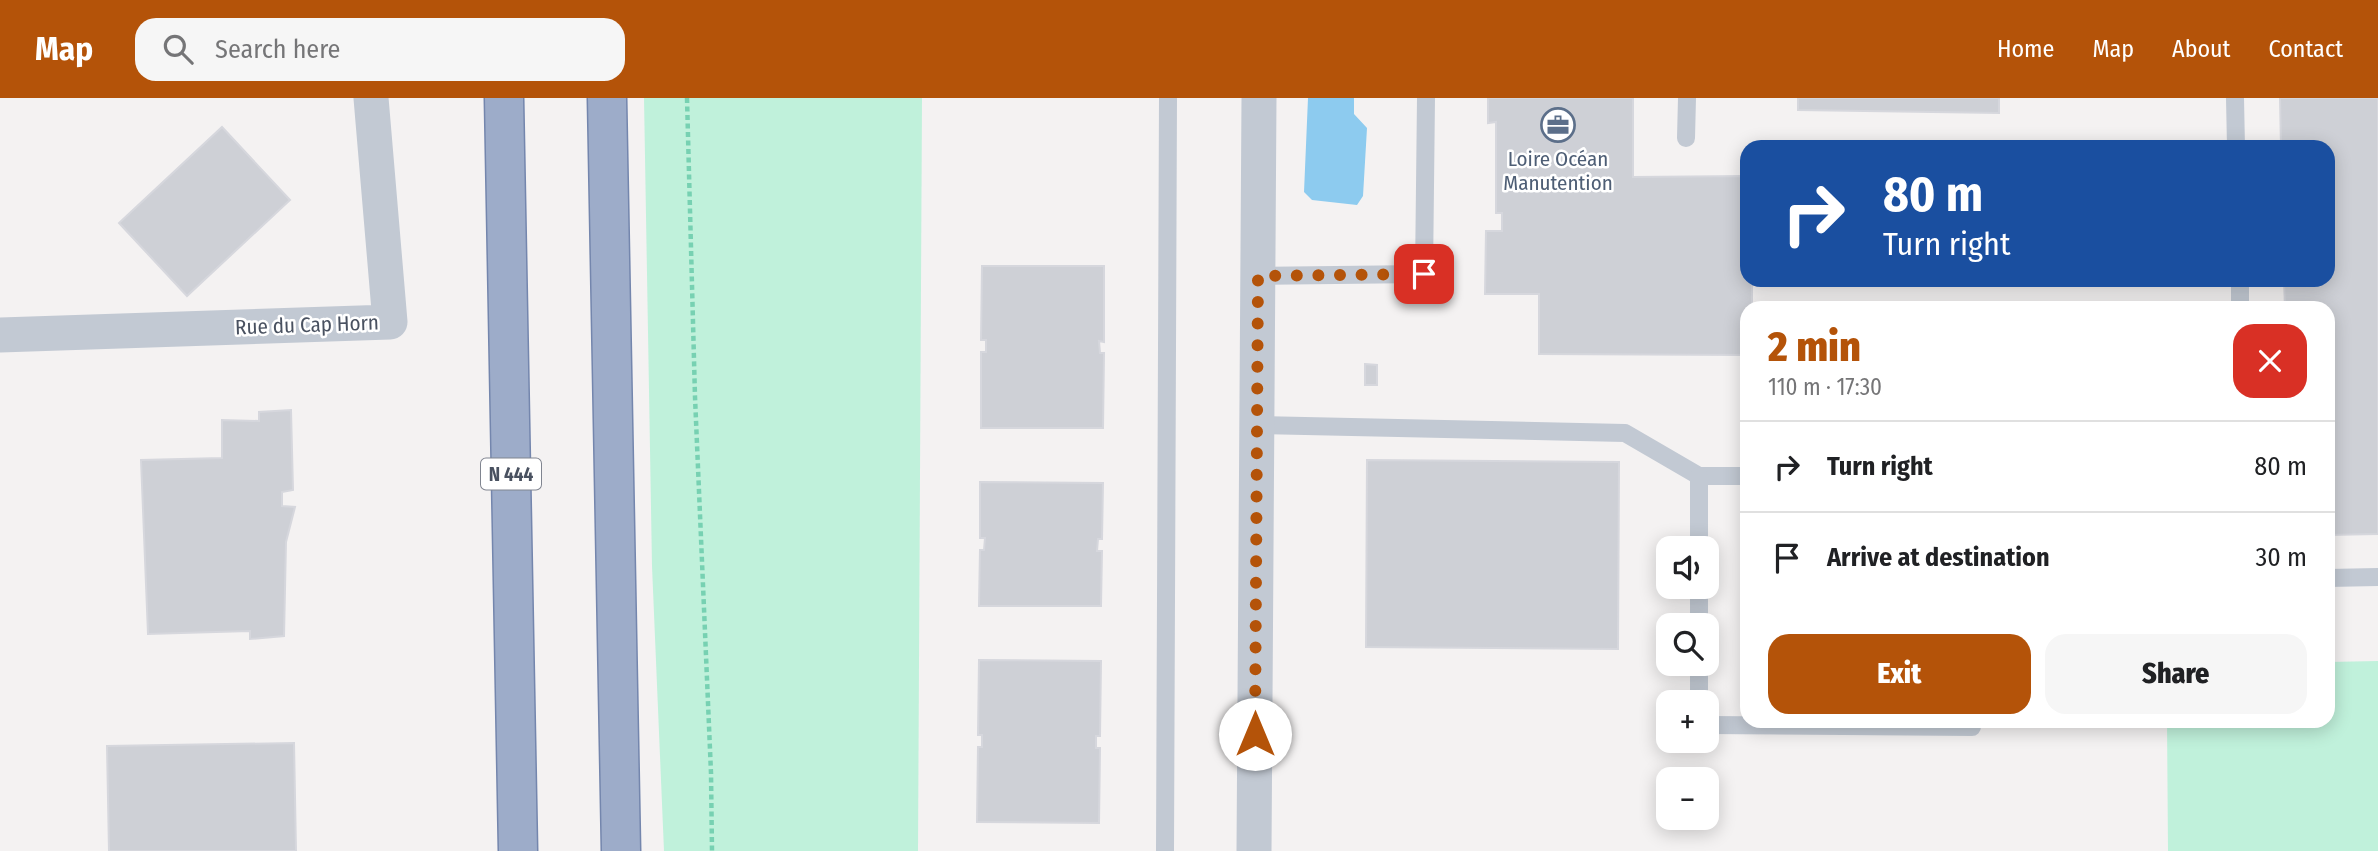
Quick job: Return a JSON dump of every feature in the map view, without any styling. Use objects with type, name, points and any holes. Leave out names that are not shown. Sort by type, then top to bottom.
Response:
[{"type":"highway","name":"N 444","points":[[504,98],[518,851]]},
{"type":"highway","points":[[607,98],[621,851]]},
{"type":"street","name":"Rue du Cap Horn","points":[[0,335],[390,322],[371,98]]},
{"type":"street","points":[[1254,851],[1259,98]]},
{"type":"lane","points":[[1165,851],[1168,98]]},
{"type":"lane","points":[[1258,276],[1424,274],[1426,98]]},
{"type":"lane","points":[[1686,98],[1686,138]]},
{"type":"lane","points":[[2235,98],[2236,140]]},
{"type":"lane","points":[[1257,425],[1625,433],[1699,476],[1740,476]]},
{"type":"lane","points":[[1699,476],[1699,536]]},
{"type":"lane","points":[[2335,578],[2378,577]]},
{"type":"lane","points":[[1719,725],[1740,725]]},
{"type":"path","points":[[687,98],[712,851]]},
{"type":"green space","points":[[644,98],[922,98],[918,851],[664,851],[652,566]]},
{"type":"green space","points":[[2378,661],[2378,851],[2168,851],[2167,728],[2335,728],[2335,662]]},
{"type":"water","points":[[1308,98],[1354,98],[1354,114],[1367,128],[1363,196],[1357,205],[1312,200],[1304,192]]},
{"type":"building","points":[[1488,98],[1633,98],[1633,177],[1740,176],[1740,287],[1752,287],[1752,301],[1740,301],[1740,355],[1539,354],[1539,294],[1485,294],[1486,231],[1502,231],[1502,213],[1496,213],[1496,122],[1488,123]]},
{"type":"building","points":[[1798,98],[1999,98],[1999,113],[1798,110]]},
{"type":"building","points":[[2280,98],[2378,98],[2378,534],[2335,535],[2335,301],[2285,301],[2284,287],[2335,287],[2335,140],[2281,140]]},
{"type":"building","points":[[222,127],[290,200],[187,296],[119,223]]},
{"type":"building","points":[[982,266],[1104,266],[1104,342],[1099,341],[1100,353],[1104,353],[1103,428],[981,428],[981,352],[986,352],[986,340],[981,340]]},
{"type":"building","points":[[1365,364],[1377,365],[1377,385],[1365,385]]},
{"type":"building","points":[[291,410],[293,490],[282,492],[282,506],[295,507],[286,542],[284,636],[250,639],[250,631],[148,634],[141,460],[222,458],[222,420],[259,421],[259,412]]},
{"type":"building","points":[[1367,460],[1619,462],[1618,649],[1366,647]]},
{"type":"building","points":[[980,482],[1103,483],[1102,539],[1098,539],[1097,551],[1102,551],[1101,606],[979,606],[980,550],[984,550],[985,538],[980,538]]},
{"type":"building","points":[[979,660],[1101,661],[1100,736],[1096,736],[1096,748],[1100,748],[1099,823],[977,822],[978,747],[982,747],[982,735],[978,735]]},
{"type":"building","points":[[294,743],[296,851],[109,851],[107,746]]},
{"type":"place","name":"Loire Océan Manutention","points":[[1558,125]]},
{"type":"route","points":[[1255,734],[1258,276],[1424,274]]}]
